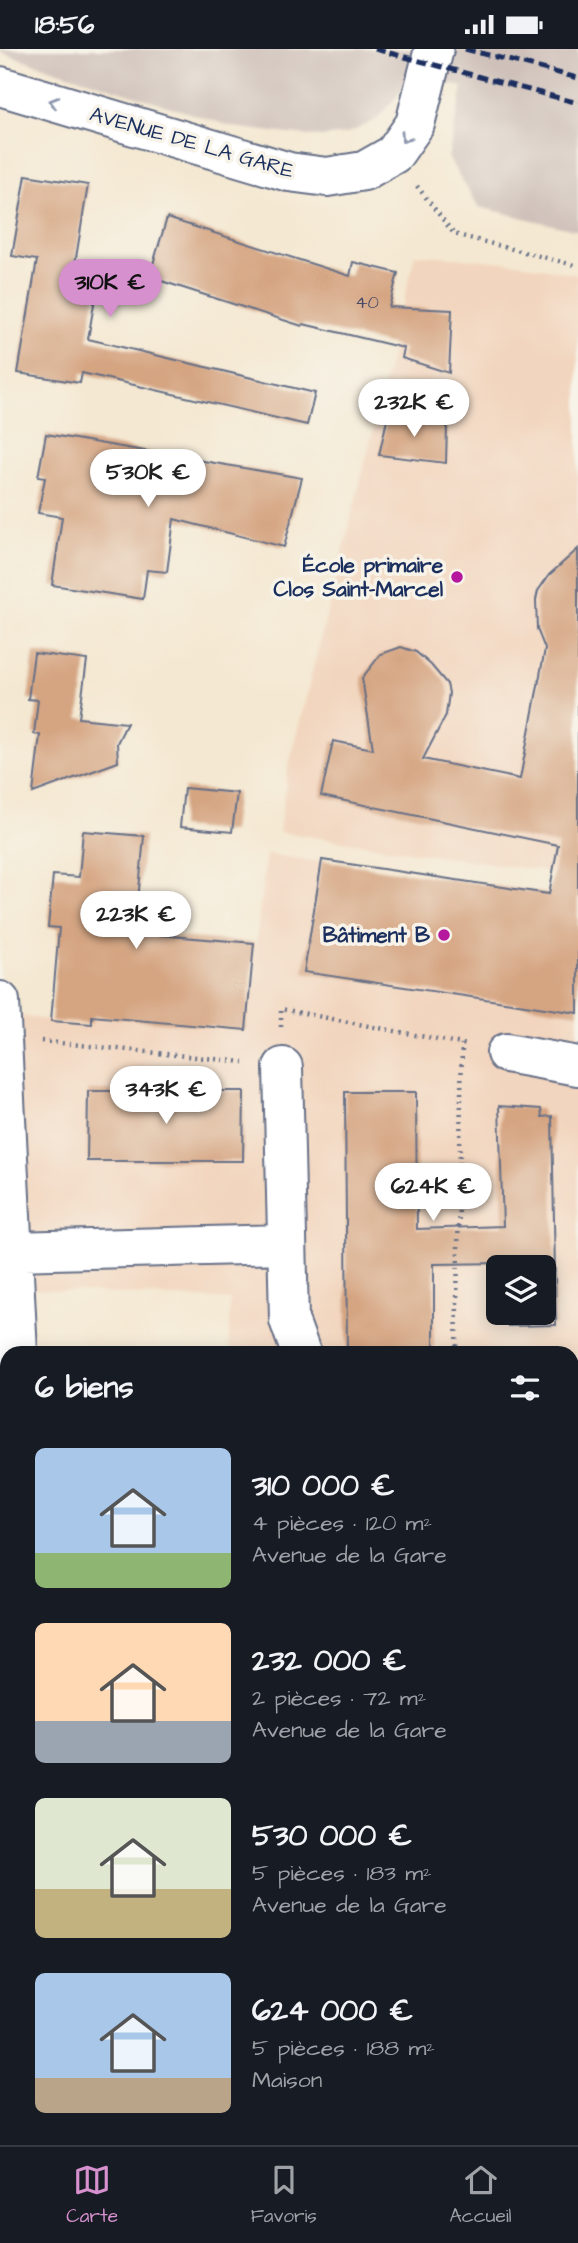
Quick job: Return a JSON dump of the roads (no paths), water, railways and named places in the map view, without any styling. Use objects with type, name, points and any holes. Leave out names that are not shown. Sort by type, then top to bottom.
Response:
[{"type":"street","name":"AVENUE DE LA GARE","points":[[0,86],[289,172],[327,177],[364,171],[394,154],[415,124],[433,49]]},
{"type":"street","points":[[1,1019],[4,1157],[13,1251],[18,1346]]},
{"type":"street","points":[[506,1053],[578,1066]]},
{"type":"street","points":[[283,1067],[289,1320],[298,1346]]},
{"type":"street","points":[[13,1251],[288,1244]]},
{"type":"railway","points":[[375,49],[578,103]]},
{"type":"railway","points":[[465,49],[578,78]]},
{"type":"place","name":"École primaire Clos Saint-Marcel","points":[[457,577]]},
{"type":"place","name":"Bâtiment B","points":[[444,935]]}]
